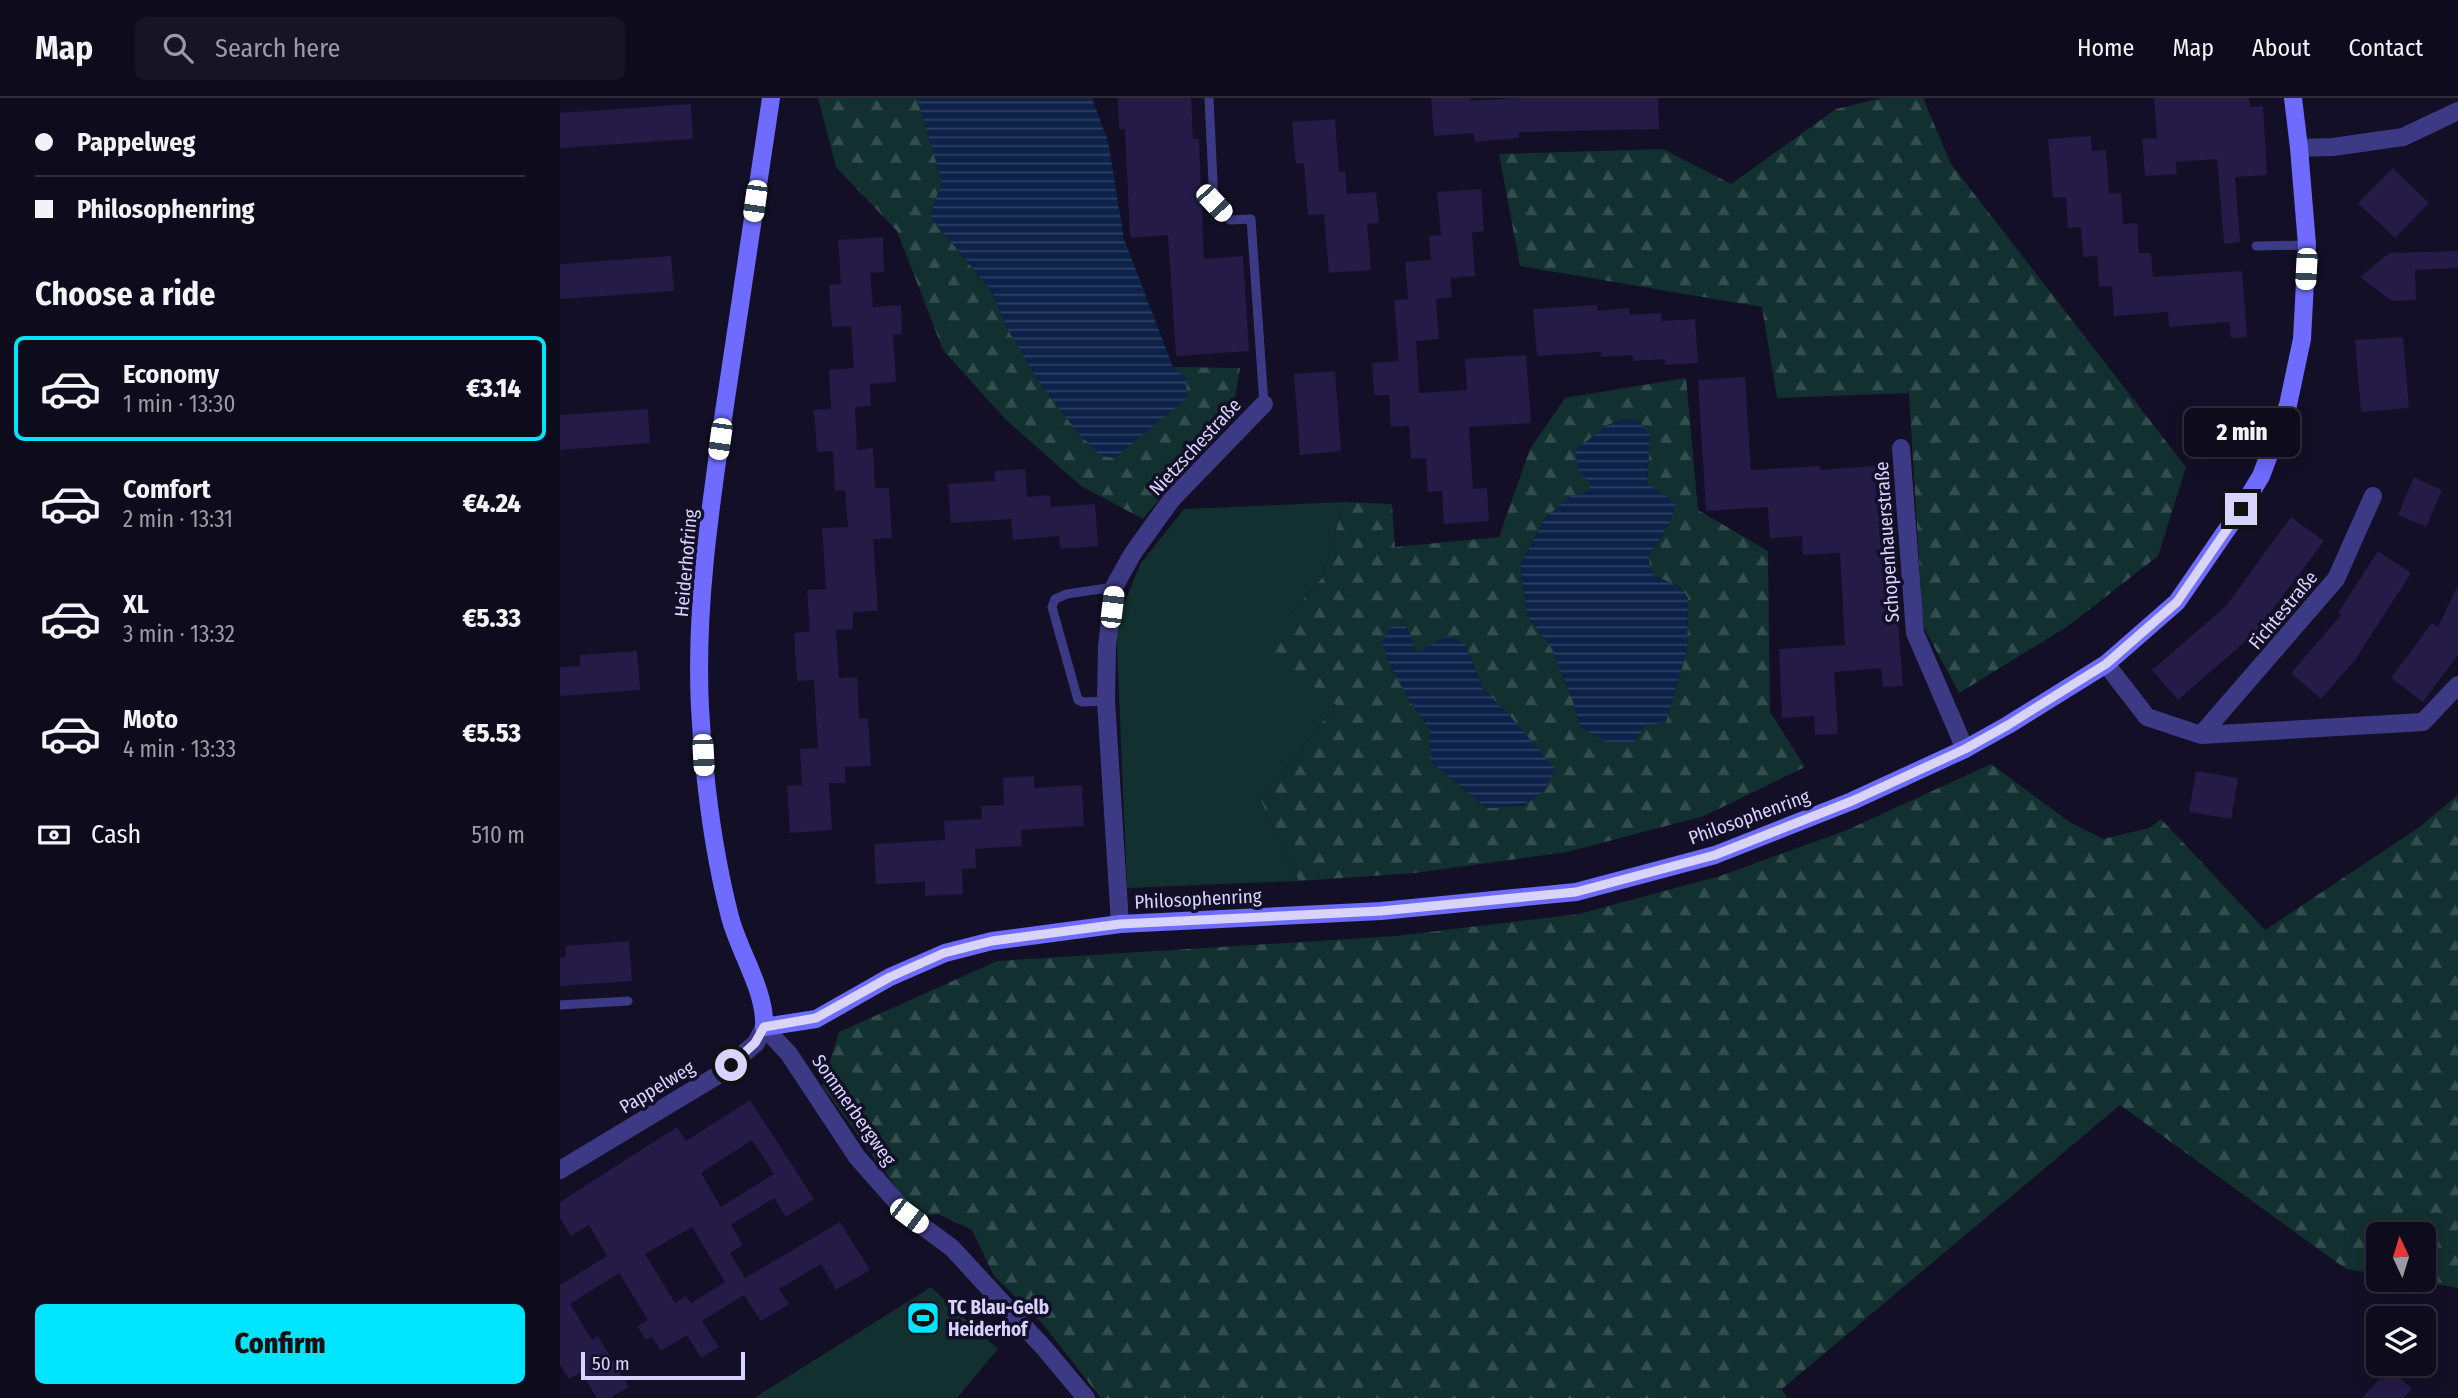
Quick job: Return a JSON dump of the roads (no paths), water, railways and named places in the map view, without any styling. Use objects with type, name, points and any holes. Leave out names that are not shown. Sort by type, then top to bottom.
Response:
[{"type":"street","name":"Heiderhofring","points":[[764,1027],[764,1007],[732,925],[713,843],[704,781],[700,692],[704,583],[717,465],[771,98]]},
{"type":"street","name":"Philosophenring","points":[[764,1027],[816,1018],[890,977],[944,953],[992,941],[1120,924],[1381,911],[1576,892],[1715,855],[1852,801],[1965,749],[2008,725],[2106,664],[2177,602],[2261,475],[2288,405],[2302,339],[2307,245],[2293,98]]},
{"type":"street","points":[[2299,148],[2333,147],[2403,137],[2458,111]]},
{"type":"street","name":"Nietzschestraße","points":[[1120,924],[1106,701],[1107,646],[1114,587],[1133,553],[1172,499],[1264,404]]},
{"type":"street","name":"Schopenhauerstraße","points":[[1901,448],[1915,633],[1965,749]]},
{"type":"street","name":"Fichtestraße","points":[[2201,735],[2336,579],[2373,496]]},
{"type":"street","points":[[2106,664],[2147,717],[2201,735],[2423,722],[2458,685]]},
{"type":"street","name":"Pappelweg","points":[[560,1170],[718,1075],[755,1043],[764,1027]]},
{"type":"street","name":"Sommerbergweg","points":[[764,1027],[789,1054],[857,1157],[909,1216],[952,1248],[1086,1398]]},
{"type":"lane","name":"Nietzschestraße","points":[[1209,98],[1214,203],[1230,220],[1251,219],[1264,404]]},
{"type":"lane","points":[[2256,246],[2307,245]]},
{"type":"lane","points":[[1106,701],[1078,700],[1052,607],[1055,598],[1063,595],[1114,587]]},
{"type":"lane","points":[[560,1005],[628,1001]]},
{"type":"water","points":[[917,98],[1092,98],[1108,141],[1124,239],[1173,367],[1186,379],[1187,398],[1115,458],[1101,456],[1077,432],[1037,379],[1008,330],[992,292],[930,216],[942,181]]},
{"type":"water","points":[[1626,418],[1640,422],[1650,435],[1647,483],[1676,503],[1671,521],[1648,557],[1653,575],[1680,587],[1688,598],[1687,650],[1666,722],[1645,726],[1633,743],[1607,742],[1580,727],[1573,701],[1552,649],[1528,617],[1520,566],[1545,518],[1571,496],[1590,491],[1590,483],[1578,471],[1576,449],[1608,425]]},
{"type":"water","points":[[1405,624],[1417,653],[1449,635],[1466,645],[1482,688],[1555,769],[1536,797],[1520,805],[1487,808],[1431,762],[1430,730],[1407,697],[1388,661],[1382,642],[1390,628]]},
{"type":"place","name":"TC Blau-Gelb Heiderhof","points":[[923,1318]]}]
